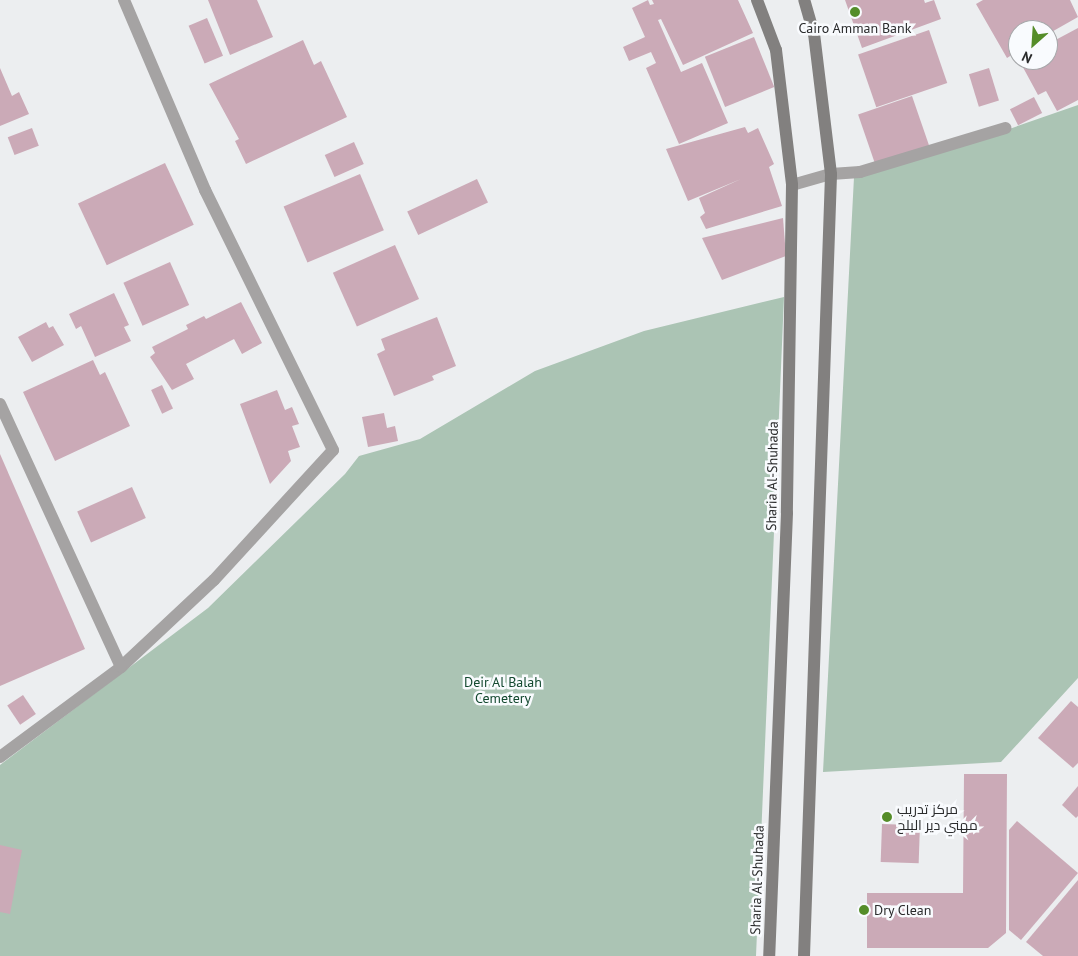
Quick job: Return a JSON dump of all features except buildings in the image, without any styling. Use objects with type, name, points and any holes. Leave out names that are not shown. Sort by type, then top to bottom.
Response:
[{"type":"main road","name":"Sharia Al-Shuhada","points":[[757,0],[776,50],[792,185],[786,513],[769,956]]},
{"type":"main road","points":[[804,0],[814,34],[831,174],[804,956]]},
{"type":"street","points":[[0,757],[121,666],[214,580],[334,450],[205,190],[124,0]]},
{"type":"street","points":[[792,185],[831,174],[860,172],[1006,128]]},
{"type":"street","points":[[0,404],[121,666]]},
{"type":"green space","points":[[1078,105],[1078,678],[1001,762],[823,772],[854,177],[966,144]]},
{"type":"green space","name":"Deir Al Balah Cemetery","points":[[784,297],[756,956],[0,956],[0,765],[208,608],[345,474],[359,456],[420,439],[535,371],[644,331]]},
{"type":"place","name":"Cairo Amman Bank","points":[[855,12]]},
{"type":"place","name":"مركز تدريب مهني دير البلح","points":[[887,817]]},
{"type":"place","name":"Dry Clean","points":[[864,910]]}]
